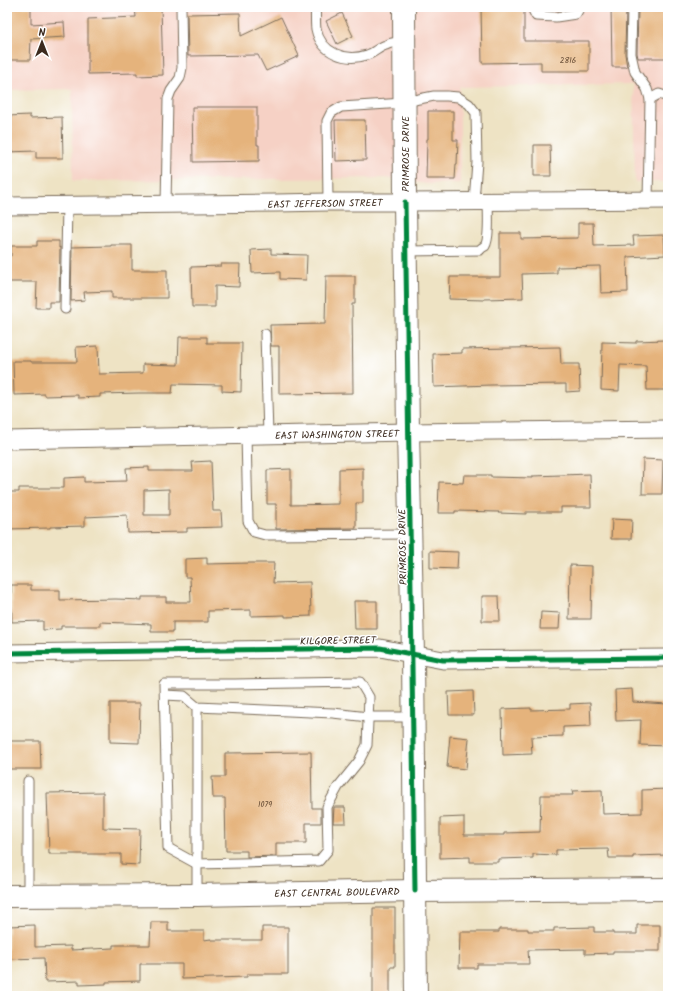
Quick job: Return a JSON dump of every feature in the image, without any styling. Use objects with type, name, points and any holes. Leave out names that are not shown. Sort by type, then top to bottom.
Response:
[{"type":"street","name":"PRIMROSE DRIVE","points":[[404,7],[408,432],[414,717],[416,996]]},
{"type":"street","name":"EAST JEFFERSON STREET","points":[[7,206],[668,200]]},
{"type":"street","name":"EAST WASHINGTON STREET","points":[[7,440],[408,432],[668,429]]},
{"type":"street","name":"KILGORE STREET","points":[[7,653],[380,648],[443,660],[668,658]]},
{"type":"street","name":"EAST CENTRAL BOULEVARD","points":[[17,896],[668,889]]},
{"type":"lane","points":[[166,204],[168,99],[180,78],[182,68],[181,7]]},
{"type":"lane","points":[[316,7],[317,30],[328,50],[334,54],[359,57],[369,54],[386,44],[404,41]]},
{"type":"lane","points":[[532,7],[536,16],[556,17],[578,11]]},
{"type":"lane","points":[[632,7],[631,54],[635,72],[647,89],[650,99],[648,200]]},
{"type":"lane","points":[[650,99],[659,94],[668,97]]},
{"type":"lane","points":[[328,202],[327,121],[331,113],[341,107],[404,103],[418,98],[434,96],[458,97],[469,104],[476,113],[477,162],[481,201],[489,220],[485,246],[480,250],[406,250]]},
{"type":"lane","points":[[65,309],[67,205]]},
{"type":"lane","points":[[266,334],[268,435]]},
{"type":"lane","points":[[246,435],[248,521],[254,532],[265,536],[410,534]]},
{"type":"lane","points":[[360,682],[369,697],[367,745],[359,761],[338,787],[327,808],[328,850],[319,861],[197,864],[168,848],[165,695],[164,684],[360,682]]},
{"type":"lane","points":[[165,695],[184,696],[197,707],[333,713],[368,717],[414,717]]},
{"type":"lane","points":[[197,707],[197,895]]},
{"type":"lane","points":[[17,896],[28,781]]},
{"type":"shaded area","points":[[7,7],[668,7],[668,182],[635,182],[633,84],[460,87],[460,183],[427,184],[386,178],[73,181],[72,89],[7,90]]},
{"type":"building","points":[[7,7],[31,7],[31,24],[64,22],[65,37],[31,39],[30,60],[7,60]]},
{"type":"building","points":[[135,7],[161,7],[163,75],[137,76],[137,73],[88,74],[88,19],[136,17]]},
{"type":"building","points":[[481,7],[524,7],[524,41],[589,41],[589,71],[541,71],[541,62],[482,63]]},
{"type":"building","points":[[611,7],[626,7],[625,54],[627,67],[612,67]]},
{"type":"building","points":[[638,7],[668,7],[668,58],[638,58]]},
{"type":"building","points":[[240,13],[241,36],[281,17],[299,56],[266,71],[258,55],[188,56],[187,14]]},
{"type":"building","points":[[342,13],[353,36],[337,44],[326,21]]},
{"type":"building","points":[[192,107],[257,107],[257,145],[259,145],[259,161],[193,162]]},
{"type":"building","points":[[428,111],[453,111],[453,140],[458,140],[455,179],[426,179]]},
{"type":"building","points":[[30,115],[30,118],[62,117],[63,158],[36,158],[36,151],[7,152],[7,116]]},
{"type":"building","points":[[335,120],[365,120],[366,160],[336,161]]},
{"type":"building","points":[[534,145],[550,145],[551,176],[534,176]]},
{"type":"building","points":[[578,223],[593,223],[594,246],[634,245],[633,236],[664,235],[665,255],[627,257],[628,292],[601,293],[600,266],[557,267],[557,273],[522,274],[523,298],[484,300],[449,299],[450,277],[500,277],[500,233],[521,233],[521,239],[578,238]]},
{"type":"building","points":[[37,241],[59,241],[59,302],[49,302],[49,308],[36,308],[37,282],[7,282],[7,256],[11,256],[11,246],[37,246]]},
{"type":"building","points":[[132,245],[132,270],[167,270],[167,298],[112,298],[112,291],[84,292],[85,300],[71,301],[72,247]]},
{"type":"building","points":[[271,249],[271,254],[307,255],[306,280],[280,279],[280,272],[252,273],[251,250]]},
{"type":"building","points":[[221,264],[240,264],[239,287],[215,286],[215,307],[192,307],[191,267],[221,266]]},
{"type":"building","points":[[326,276],[355,276],[355,304],[352,304],[353,393],[279,394],[279,346],[271,346],[270,325],[325,324]]},
{"type":"building","points":[[179,337],[207,337],[207,343],[242,343],[241,392],[222,391],[222,385],[173,384],[172,393],[100,394],[100,397],[78,398],[78,395],[14,395],[13,361],[77,362],[76,347],[98,346],[99,374],[143,373],[143,364],[178,365]]},
{"type":"building","points":[[665,340],[665,390],[647,390],[646,366],[620,365],[619,391],[601,390],[602,342],[636,343],[636,341]]},
{"type":"building","points":[[560,347],[561,364],[579,364],[580,391],[566,392],[566,384],[434,387],[433,354],[462,353],[462,349]]},
{"type":"building","points":[[643,459],[663,460],[662,494],[642,494]]},
{"type":"building","points":[[211,461],[213,511],[221,511],[222,527],[187,528],[187,532],[128,533],[127,515],[85,517],[85,526],[7,529],[7,492],[19,492],[19,488],[64,488],[64,478],[84,477],[84,482],[127,481],[126,468],[149,467],[149,471],[193,471],[192,462]],"holes":[[[169,489],[169,515],[144,515],[144,490]]]},
{"type":"building","points":[[363,468],[363,503],[356,503],[356,528],[276,529],[276,504],[267,504],[267,470],[291,469],[291,505],[339,504],[339,469]]},
{"type":"building","points":[[590,474],[591,507],[561,507],[561,512],[526,512],[526,514],[455,511],[455,513],[438,513],[439,482],[463,483],[464,475],[533,478],[533,476]]},
{"type":"building","points":[[612,519],[632,520],[631,539],[611,539]]},
{"type":"building","points":[[430,551],[458,552],[457,569],[430,568]]},
{"type":"building","points":[[207,558],[207,564],[274,563],[273,583],[310,582],[311,616],[251,616],[251,610],[208,611],[208,622],[173,622],[173,632],[151,632],[151,624],[100,622],[100,626],[61,626],[61,629],[43,630],[43,621],[12,622],[11,585],[31,585],[31,590],[60,590],[60,600],[142,600],[142,597],[166,597],[166,602],[191,602],[190,577],[185,577],[185,559]]},
{"type":"building","points":[[570,565],[592,566],[591,619],[569,619]]},
{"type":"building","points":[[482,596],[499,596],[500,621],[482,621]]},
{"type":"building","points":[[354,601],[377,601],[377,629],[355,629]]},
{"type":"building","points":[[541,612],[560,613],[559,629],[540,629]]},
{"type":"building","points":[[632,689],[633,702],[668,704],[668,746],[640,745],[641,720],[616,721],[615,690]]},
{"type":"building","points":[[473,691],[474,715],[449,715],[448,692]]},
{"type":"building","points":[[110,703],[140,703],[139,743],[110,742]]},
{"type":"building","points":[[590,703],[591,726],[563,727],[563,736],[531,737],[532,754],[503,755],[502,709],[570,709],[570,704]]},
{"type":"building","points":[[450,736],[469,738],[466,769],[447,767]]},
{"type":"building","points":[[7,741],[40,741],[41,769],[7,769]]},
{"type":"building","points":[[311,752],[312,808],[321,808],[321,823],[306,823],[306,843],[276,843],[276,856],[247,857],[247,851],[226,851],[225,798],[213,798],[212,777],[225,777],[225,753]]},
{"type":"building","points":[[668,789],[668,855],[633,856],[633,858],[609,858],[608,849],[556,850],[556,855],[533,854],[533,858],[498,859],[498,862],[470,862],[470,857],[440,858],[440,818],[464,817],[464,835],[504,835],[504,833],[540,832],[541,795],[573,795],[572,791],[602,790],[603,814],[642,813],[642,790]]},
{"type":"building","points":[[103,792],[103,828],[140,829],[139,865],[121,864],[121,854],[49,854],[47,793]]},
{"type":"building","points":[[334,807],[345,807],[346,823],[333,823]]},
{"type":"building","points":[[373,908],[395,908],[395,967],[390,967],[390,996],[373,996]]},
{"type":"building","points":[[151,922],[168,922],[168,931],[204,931],[204,940],[262,940],[262,927],[288,927],[288,974],[247,974],[247,977],[182,979],[182,964],[140,964],[140,981],[106,982],[106,984],[79,985],[79,981],[45,982],[44,958],[8,959],[8,926],[35,925],[35,947],[71,946],[71,950],[113,948],[113,945],[150,945]]},
{"type":"building","points":[[637,925],[660,925],[660,951],[613,951],[613,953],[585,954],[585,949],[528,950],[529,964],[477,964],[477,968],[459,968],[460,932],[499,932],[499,929],[554,931],[554,928],[594,927],[594,932],[637,934]]},
{"type":"cycle path","points":[[405,202],[415,891]]},
{"type":"cycle path","points":[[7,653],[380,648],[443,660],[668,658]]}]
